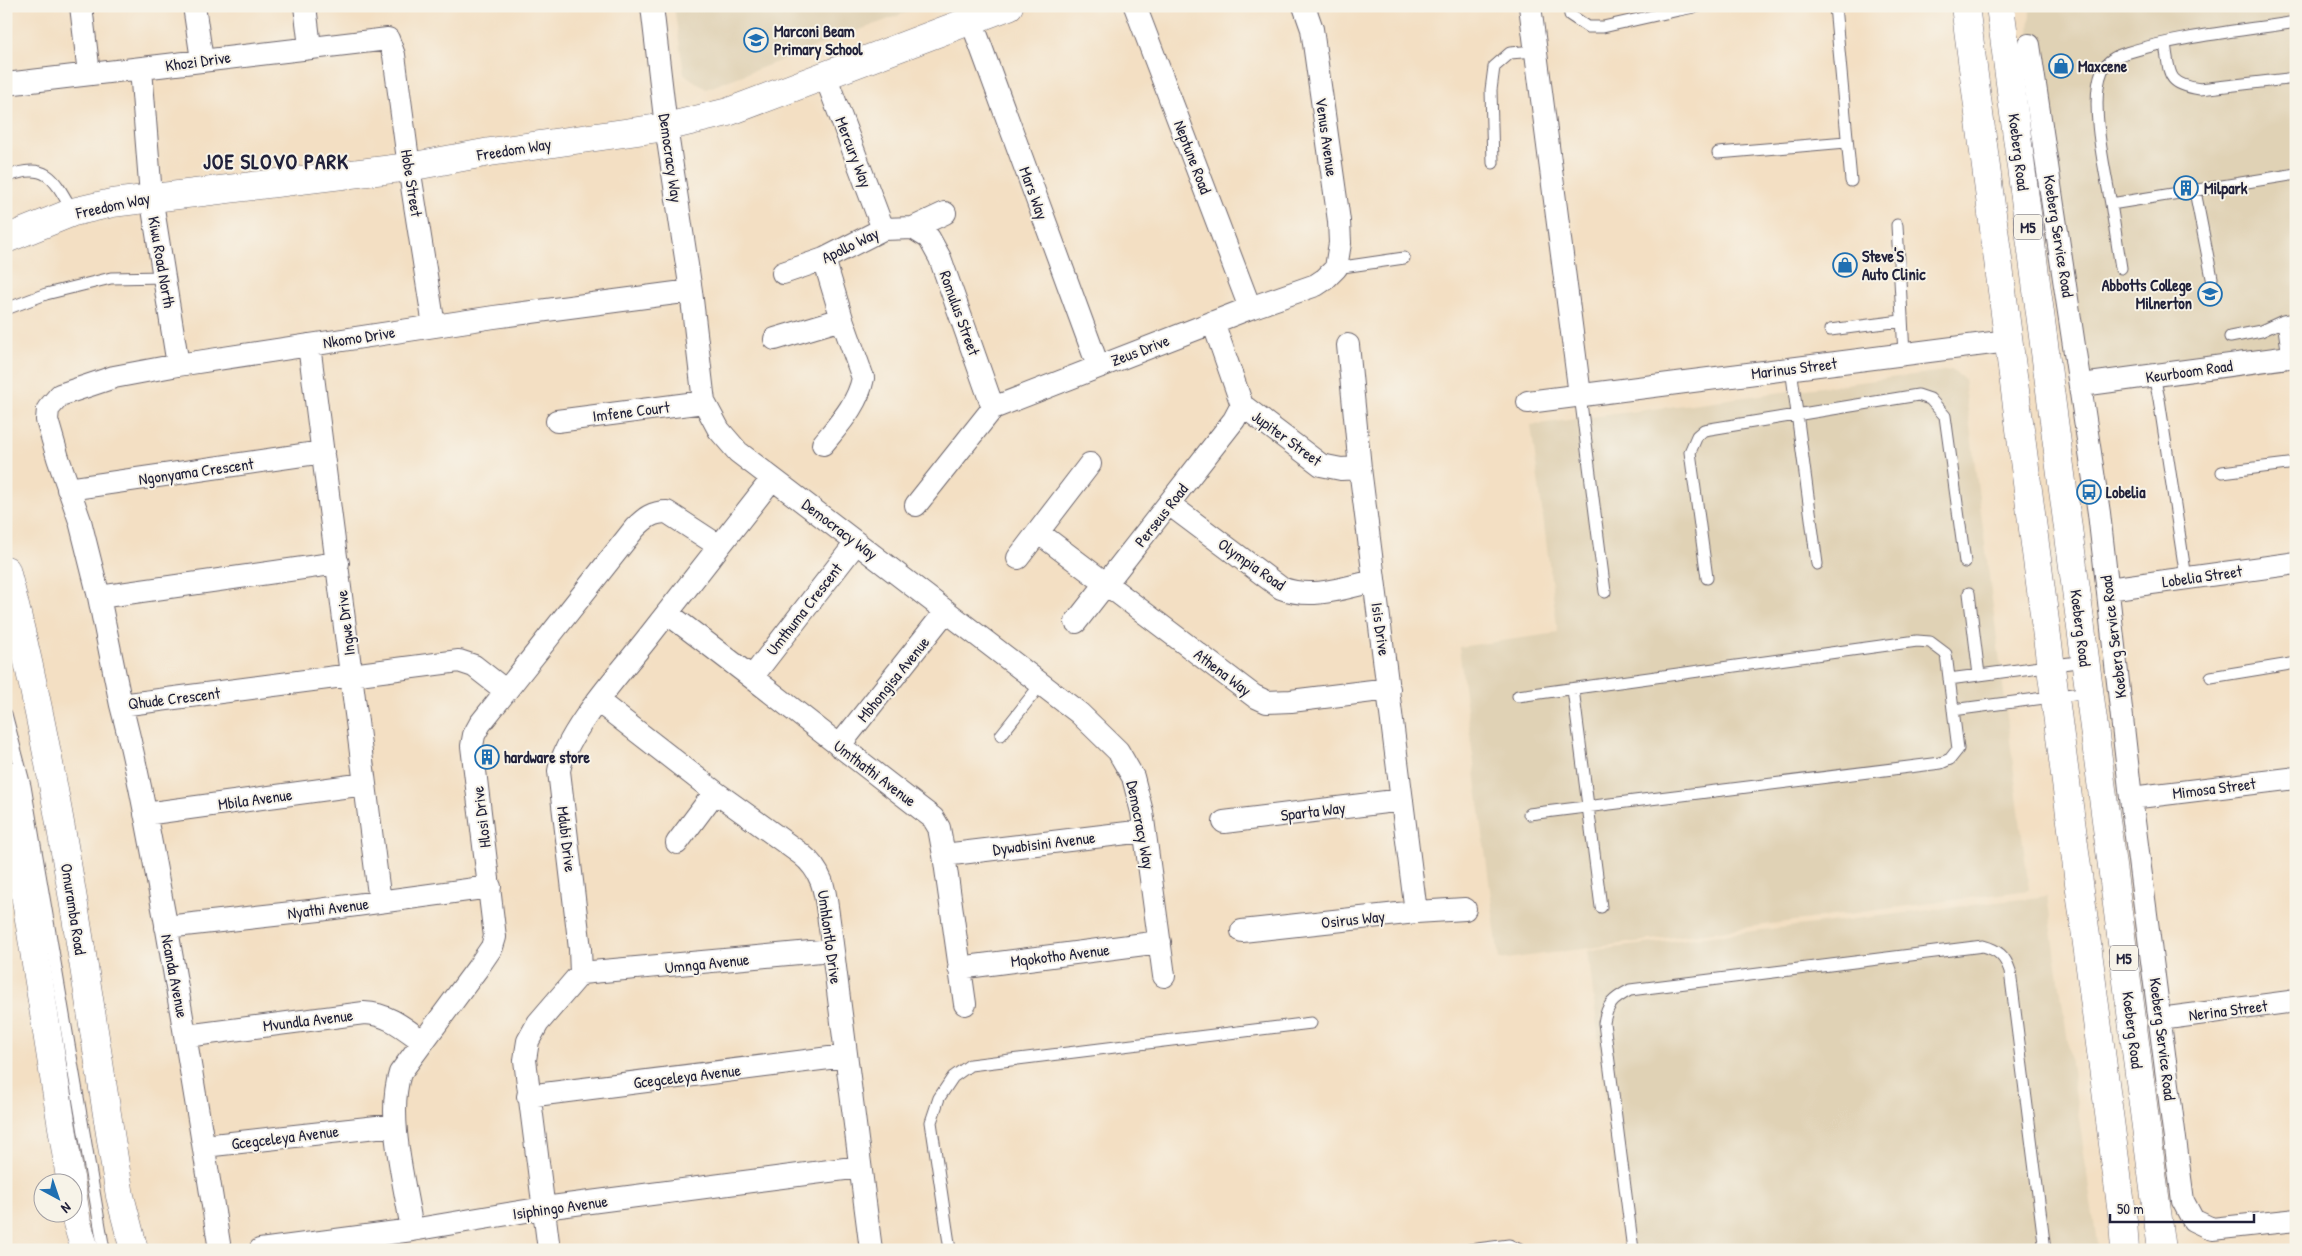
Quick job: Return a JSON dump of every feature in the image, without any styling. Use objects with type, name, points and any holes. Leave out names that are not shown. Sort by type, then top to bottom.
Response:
[{"type":"main road","name":"Freedom Way","points":[[6,239],[73,212],[112,202],[408,167],[490,152],[666,127],[728,112],[825,75],[968,13],[1009,6]]},
{"type":"main road","name":"M5","points":[[1965,6],[2123,1221],[2125,1250]]},
{"type":"main road","name":"Koeberg Road","points":[[2000,6],[2162,1250]]},
{"type":"main road","name":"Omuramba Road","points":[[6,570],[27,649],[55,792],[120,1196],[134,1250]]},
{"type":"main road","points":[[6,774],[69,1174]]},
{"type":"main road","points":[[79,1224],[85,1250]]},
{"type":"street","points":[[80,6],[90,74]]},
{"type":"street","points":[[194,6],[202,60]]},
{"type":"street","points":[[305,6],[310,47]]},
{"type":"street","name":"Democracy Way","points":[[652,6],[666,127],[691,291],[704,402],[719,430],[728,442],[772,479],[1079,713],[1118,751],[1133,777],[1144,831],[1164,976]]},
{"type":"street","name":"Neptune Road","points":[[1135,6],[1250,308]]},
{"type":"street","name":"Venus Avenue","points":[[1304,6],[1312,29],[1339,221],[1340,243],[1336,268]]},
{"type":"street","points":[[1530,6],[1580,395]]},
{"type":"street","name":"Mars Way","points":[[968,13],[1098,366]]},
{"type":"street","name":"Khozi Drive","points":[[6,84],[386,38],[389,40]]},
{"type":"street","name":"Hobe Street","points":[[389,40],[394,55],[408,167],[434,326]]},
{"type":"street","name":"Koeberg Service Road","points":[[2029,45],[2082,385],[2183,1201],[2190,1217],[2200,1225],[2220,1230],[2296,1220]]},
{"type":"street","name":"Kiwu Road North","points":[[142,69],[151,196],[178,365]]},
{"type":"street","name":"Mercury Way","points":[[825,75],[883,228]]},
{"type":"street","name":"Apollo Way","points":[[782,274],[824,259],[883,228],[913,228],[945,213]]},
{"type":"street","name":"Romulus Street","points":[[913,228],[929,238],[940,258],[993,408]]},
{"type":"street","points":[[823,444],[852,407],[861,389],[863,378],[824,259]]},
{"type":"street","name":"Zeus Drive","points":[[916,505],[993,408],[1250,308],[1316,286],[1336,268]]},
{"type":"street","name":"Nkomo Drive","points":[[68,489],[47,420],[48,409],[60,395],[114,377],[178,365],[434,326],[691,291]]},
{"type":"street","points":[[775,340],[842,318]]},
{"type":"street","name":"Jupiter Street","points":[[1213,322],[1242,405],[1321,465],[1341,469],[1360,468]]},
{"type":"street","name":"Marinus Street","points":[[1528,402],[2008,341]]},
{"type":"street","name":"Ingwe Drive","points":[[309,345],[380,902]]},
{"type":"street","name":"Isis Drive","points":[[1348,345],[1360,468],[1416,912]]},
{"type":"street","name":"Keurboom Road","points":[[2082,385],[2292,356]]},
{"type":"street","name":"Imfene Court","points":[[557,421],[704,402]]},
{"type":"street","name":"Perseus Road","points":[[1076,622],[1108,584],[1240,412],[1242,405]]},
{"type":"street","name":"Ngonyama Crescent","points":[[68,489],[323,452]]},
{"type":"street","points":[[1018,558],[1090,464]]},
{"type":"street","name":"Mdubi Drive","points":[[581,974],[580,949],[559,771],[565,747],[598,701],[772,479]]},
{"type":"street","points":[[68,489],[80,521],[99,597],[338,563]]},
{"type":"street","name":"Olympia Road","points":[[1169,504],[1281,588],[1295,593],[1313,594],[1374,581]]},
{"type":"street","name":"Hlosi Drive","points":[[412,1230],[395,1125],[395,1090],[400,1073],[477,969],[492,947],[495,937],[472,746],[474,735],[480,724],[506,691],[635,528],[647,516],[658,512],[667,512],[719,546]]},
{"type":"street","name":"Athena Way","points":[[1039,532],[1254,696],[1267,702],[1389,689]]},
{"type":"street","name":"Umthuma Crescent","points":[[753,676],[856,543]]},
{"type":"street","name":"Lobelia Street","points":[[2108,589],[2296,564]]},
{"type":"street","name":"Qhude Crescent","points":[[99,597],[121,705],[459,661],[474,666],[506,691]]},
{"type":"street","name":"Mbhongisa Avenue","points":[[839,746],[946,612]]},
{"type":"street","name":"Umthathi Avenue","points":[[668,613],[753,676],[839,746],[933,818],[939,828],[944,855],[964,1004]]},
{"type":"street","name":"Umhlontlo Drive","points":[[598,701],[813,864],[824,889],[871,1250]]},
{"type":"street","name":"Ncanda Avenue","points":[[121,705],[145,814],[186,1036],[220,1250]]},
{"type":"street","name":"Mimosa Street","points":[[2132,798],[2296,778]]},
{"type":"street","name":"Mbila Avenue","points":[[145,814],[365,784]]},
{"type":"street","points":[[677,843],[716,792]]},
{"type":"street","name":"Sparta Way","points":[[1224,822],[1402,800]]},
{"type":"street","name":"Dywabisini Avenue","points":[[944,855],[1144,831]]},
{"type":"street","name":"Nyathi Avenue","points":[[166,927],[490,887]]},
{"type":"street","name":"Osirus Way","points":[[1242,931],[1416,912],[1465,909]]},
{"type":"street","name":"Mqokotho Avenue","points":[[959,968],[1160,942]]},
{"type":"street","name":"Umnga Avenue","points":[[581,974],[832,950]]},
{"type":"street","points":[[549,1250],[528,1096],[525,1060],[528,1041],[538,1023],[552,1004],[581,974]]},
{"type":"street","name":"Nerina Street","points":[[2160,1019],[2296,1001]]},
{"type":"street","name":"Mvundla Avenue","points":[[186,1036],[364,1013],[378,1013],[391,1018],[422,1042]]},
{"type":"street","name":"Gcegceleya Avenue","points":[[528,1096],[845,1056]]},
{"type":"street","name":"Gcegceleya Avenue","points":[[204,1146],[395,1125]]},
{"type":"street","name":"Isiphingo Avenue","points":[[260,1250],[412,1230],[544,1208],[860,1167]]},
{"type":"lane","points":[[1569,6],[1570,15],[1588,27],[1603,27],[1679,8],[1699,6]]},
{"type":"lane","points":[[1835,6],[1851,181]]},
{"type":"lane","points":[[2120,268],[2100,142],[2098,93],[2101,76],[2109,62],[2124,53],[2165,44],[2296,22]]},
{"type":"lane","points":[[2165,44],[2170,75],[2175,82],[2185,87],[2200,89],[2296,78]]},
{"type":"lane","points":[[1493,163],[1491,90],[1494,67],[1510,53],[1536,51]]},
{"type":"lane","points":[[1718,153],[1846,142]]},
{"type":"lane","points":[[6,177],[22,170],[46,173],[56,183],[73,212]]},
{"type":"lane","points":[[2111,204],[2296,174]]},
{"type":"lane","points":[[2195,191],[2212,278]]},
{"type":"lane","points":[[1897,226],[1904,354]]},
{"type":"lane","points":[[1336,268],[1404,258]]},
{"type":"lane","points":[[6,308],[46,294],[111,278],[165,277]]},
{"type":"lane","points":[[2230,338],[2261,331],[2283,321],[2296,319]]},
{"type":"lane","points":[[1830,330],[1902,321]]},
{"type":"lane","points":[[2283,321],[2292,356]]},
{"type":"lane","points":[[1791,368],[1817,564]]},
{"type":"lane","points":[[2154,376],[2160,399],[2186,578]]},
{"type":"lane","points":[[1580,395],[1605,592]]},
{"type":"lane","points":[[1707,578],[1690,452],[1697,436],[1704,430],[1918,395],[1930,399],[1945,416],[1965,562]]},
{"type":"lane","points":[[2222,472],[2296,463]]},
{"type":"lane","points":[[1968,593],[1979,674]]},
{"type":"lane","points":[[6,612],[14,640],[44,804]]},
{"type":"lane","points":[[1518,696],[1917,641],[1930,642],[1946,654],[1958,749],[1950,759],[1941,763],[1529,814]]},
{"type":"lane","points":[[1949,679],[2085,661]]},
{"type":"lane","points":[[2211,677],[2296,663]]},
{"type":"lane","points":[[1001,735],[1040,684]]},
{"type":"lane","points":[[1573,689],[1601,907]]},
{"type":"lane","points":[[1953,710],[2089,692]]},
{"type":"lane","points":[[6,714],[25,786],[104,1250]]},
{"type":"lane","points":[[1632,1250],[1604,1023],[1606,1010],[1616,997],[1630,990],[1983,946],[1994,949],[2006,958],[2010,971],[2045,1250]]},
{"type":"lane","points":[[950,1250],[931,1122],[939,1098],[953,1077],[970,1065],[1310,1023]]},
{"type":"lane","points":[[82,1028],[114,1220]]},
{"type":"lane","points":[[1469,1250],[1509,1245],[1520,1250]]},
{"type":"shaded area","name":"Marconi Beam Primary School","points":[[674,6],[923,6],[706,89],[684,74]]},
{"type":"shaded area","name":"Milpark","points":[[2030,6],[2296,6],[2296,356],[2082,385],[2029,45]]},
{"type":"shaded area","points":[[1951,370],[1964,379],[2029,890],[1499,960],[1459,647],[1558,633],[1531,425]]},
{"type":"shaded area","points":[[2047,896],[2098,1250],[1624,1250],[1588,951]]},
{"type":"place","name":"Marconi Beam Primary School","points":[[756,40]]},
{"type":"place","name":"Maxcene","points":[[2061,66]]},
{"type":"place","name":"Milpark","points":[[2186,188]]},
{"type":"place","name":"Steve'S Auto Clinic","points":[[1845,265]]},
{"type":"place","name":"Abbotts College Milnerton","points":[[2210,294]]},
{"type":"place","name":"Lobelia","points":[[2089,492]]},
{"type":"place","name":"hardware store","points":[[487,757]]},
{"type":"district","name":"JOE SLOVO PARK","points":[[276,161]]}]
